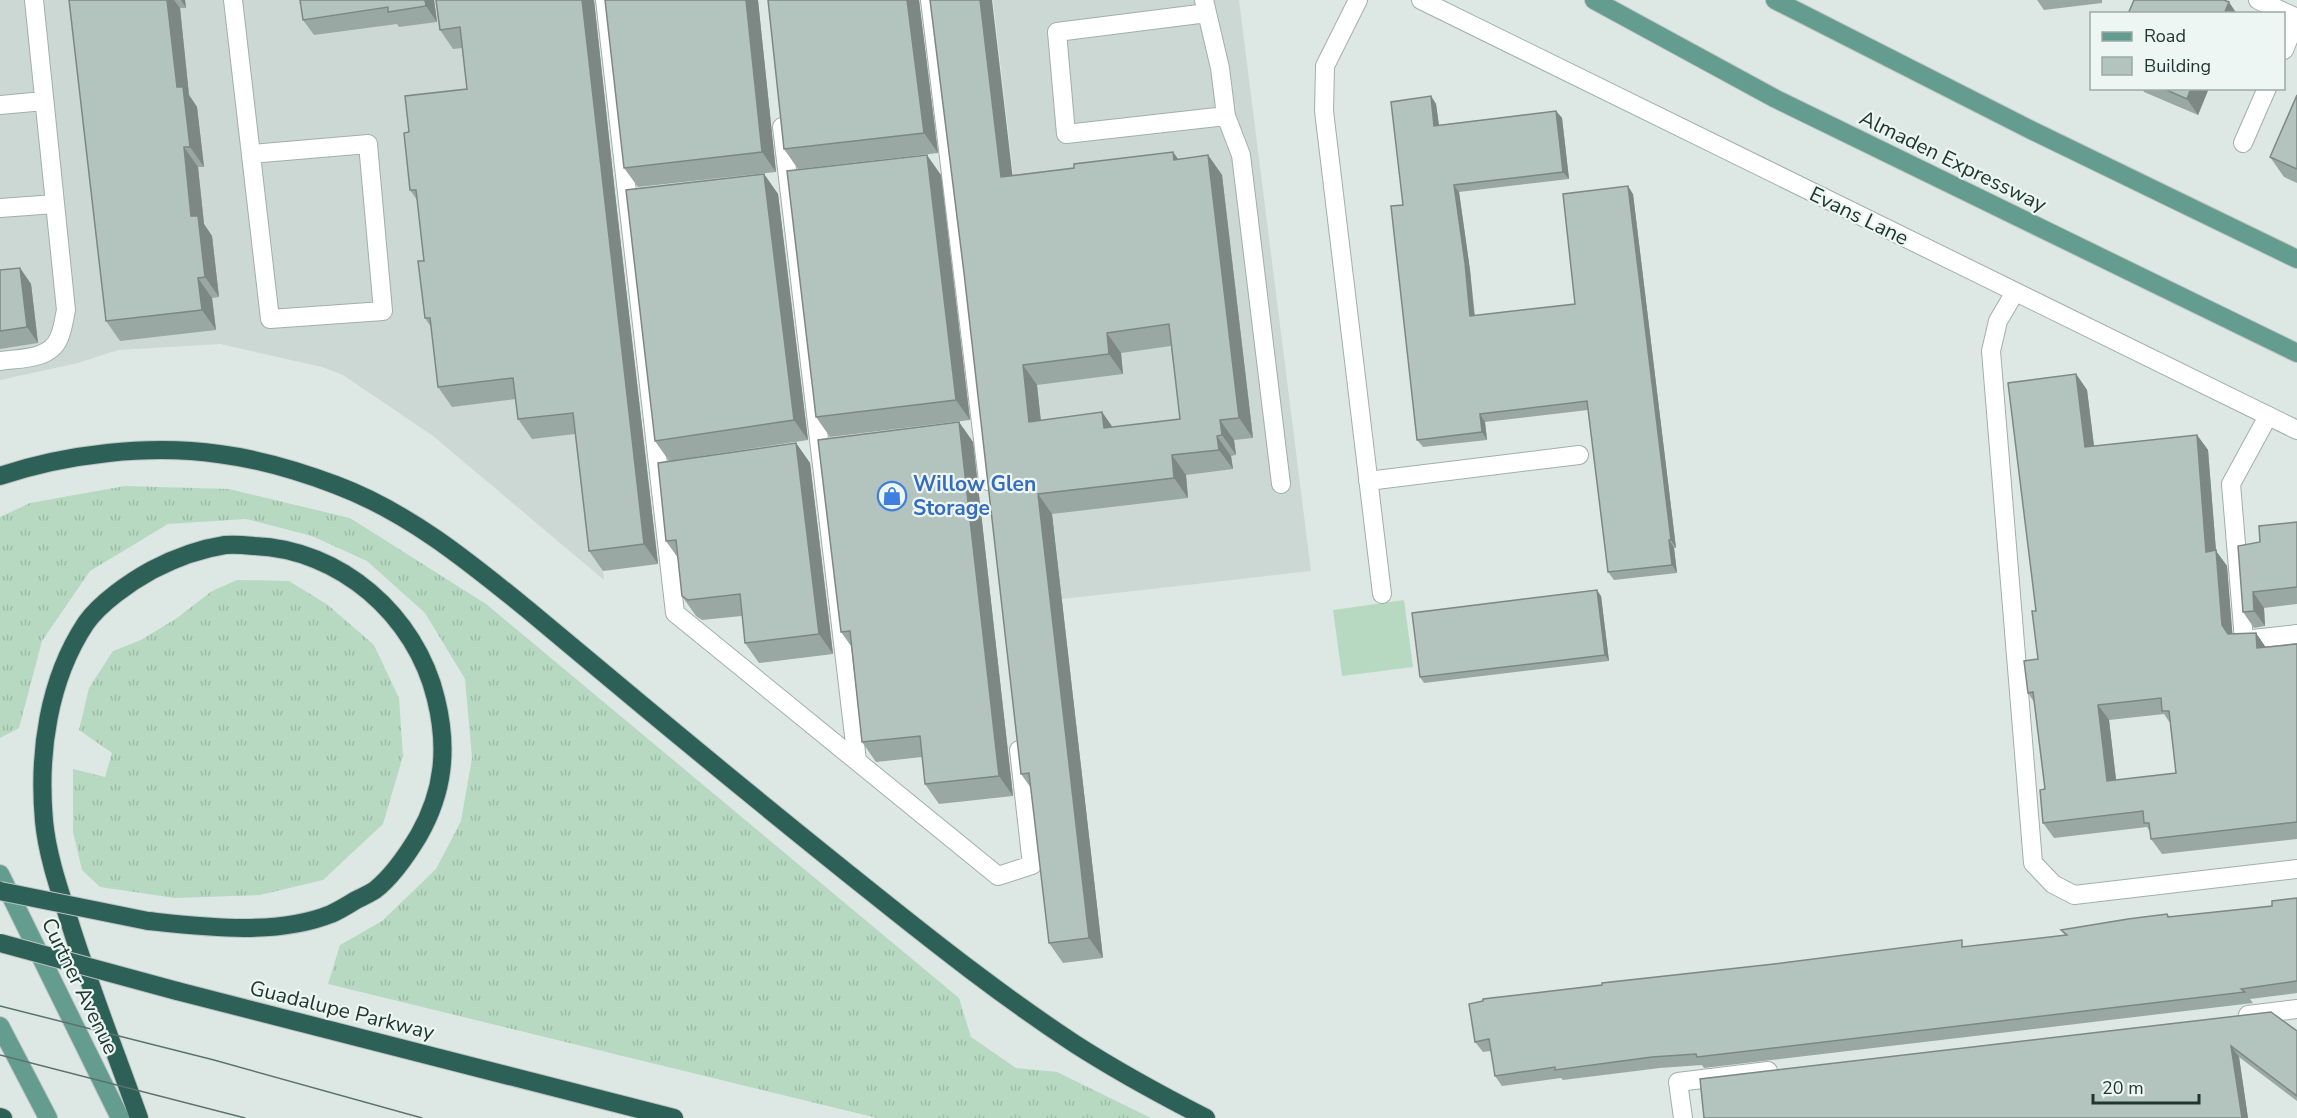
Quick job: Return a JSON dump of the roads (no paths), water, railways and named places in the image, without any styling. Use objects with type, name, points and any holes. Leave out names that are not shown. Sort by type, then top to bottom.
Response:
[{"type":"highway","points":[[0,476],[24,468],[91,455],[158,451],[218,453],[280,467],[339,486],[395,513],[449,546],[785,823],[962,964],[1077,1045],[1142,1084],[1206,1118]]},
{"type":"highway","points":[[0,891],[148,921],[201,927],[292,924],[330,914],[374,891],[405,858],[430,816],[443,770],[442,722],[430,676],[410,638],[384,604],[352,577],[315,558],[273,546],[227,545],[176,557],[128,583],[87,621],[63,666],[48,719],[42,772],[44,825],[56,879],[75,940],[139,1118]]},
{"type":"highway","name":"Guadalupe Parkway","points":[[0,942],[177,991],[674,1118]]},
{"type":"main road","name":"Almaden Expressway","points":[[1594,0],[1776,99],[2297,354]]},
{"type":"main road","points":[[1775,0],[2031,130],[2297,259]]},
{"type":"main road","name":"Curtner Avenue","points":[[0,874],[120,1118]]},
{"type":"main road","points":[[0,1026],[48,1118]]},
{"type":"street","points":[[0,361],[36,356],[47,352],[59,340],[66,310],[34,0]]},
{"type":"street","points":[[233,0],[270,319],[383,311],[368,144],[251,154]]},
{"type":"street","points":[[604,0],[675,613],[998,876],[1032,865],[1017,736]]},
{"type":"street","points":[[930,0],[990,501]]},
{"type":"street","points":[[1358,0],[1325,66],[1324,111],[1382,594]]},
{"type":"street","name":"Evans Lane","points":[[1421,0],[2297,430]]},
{"type":"street","points":[[2258,0],[2284,12]]},
{"type":"street","points":[[1226,116],[1066,134],[1057,32],[1205,7],[1220,68],[1226,116],[1240,155],[1281,484]]},
{"type":"street","points":[[2285,45],[2297,18]]},
{"type":"street","points":[[2243,143],[2266,90]]},
{"type":"street","points":[[0,105],[44,101]]},
{"type":"street","points":[[781,113],[782,182],[813,451],[857,761]]},
{"type":"street","points":[[927,166],[950,163]]},
{"type":"street","points":[[782,182],[811,178]]},
{"type":"street","points":[[627,200],[650,197]]},
{"type":"street","points":[[0,208],[55,204]]},
{"type":"street","points":[[2015,292],[1998,321],[1991,351],[2033,862],[2053,884],[2074,895],[2297,869]]},
{"type":"street","points":[[2268,416],[2231,484],[2244,640],[2297,634]]},
{"type":"street","points":[[959,433],[982,430]]},
{"type":"street","points":[[813,451],[842,448]]},
{"type":"street","points":[[1368,481],[1579,455]]},
{"type":"street","points":[[659,474],[681,471]]},
{"type":"street","points":[[2226,1018],[2297,1009]]},
{"type":"street","points":[[1683,1118],[1678,1082],[1785,1069]]},
{"type":"tram line","points":[[0,1006],[214,1060],[422,1118]]},
{"type":"tram line","points":[[0,1055],[245,1118]]},
{"type":"place","name":"Willow Glen Storage","points":[[892,496]]}]
